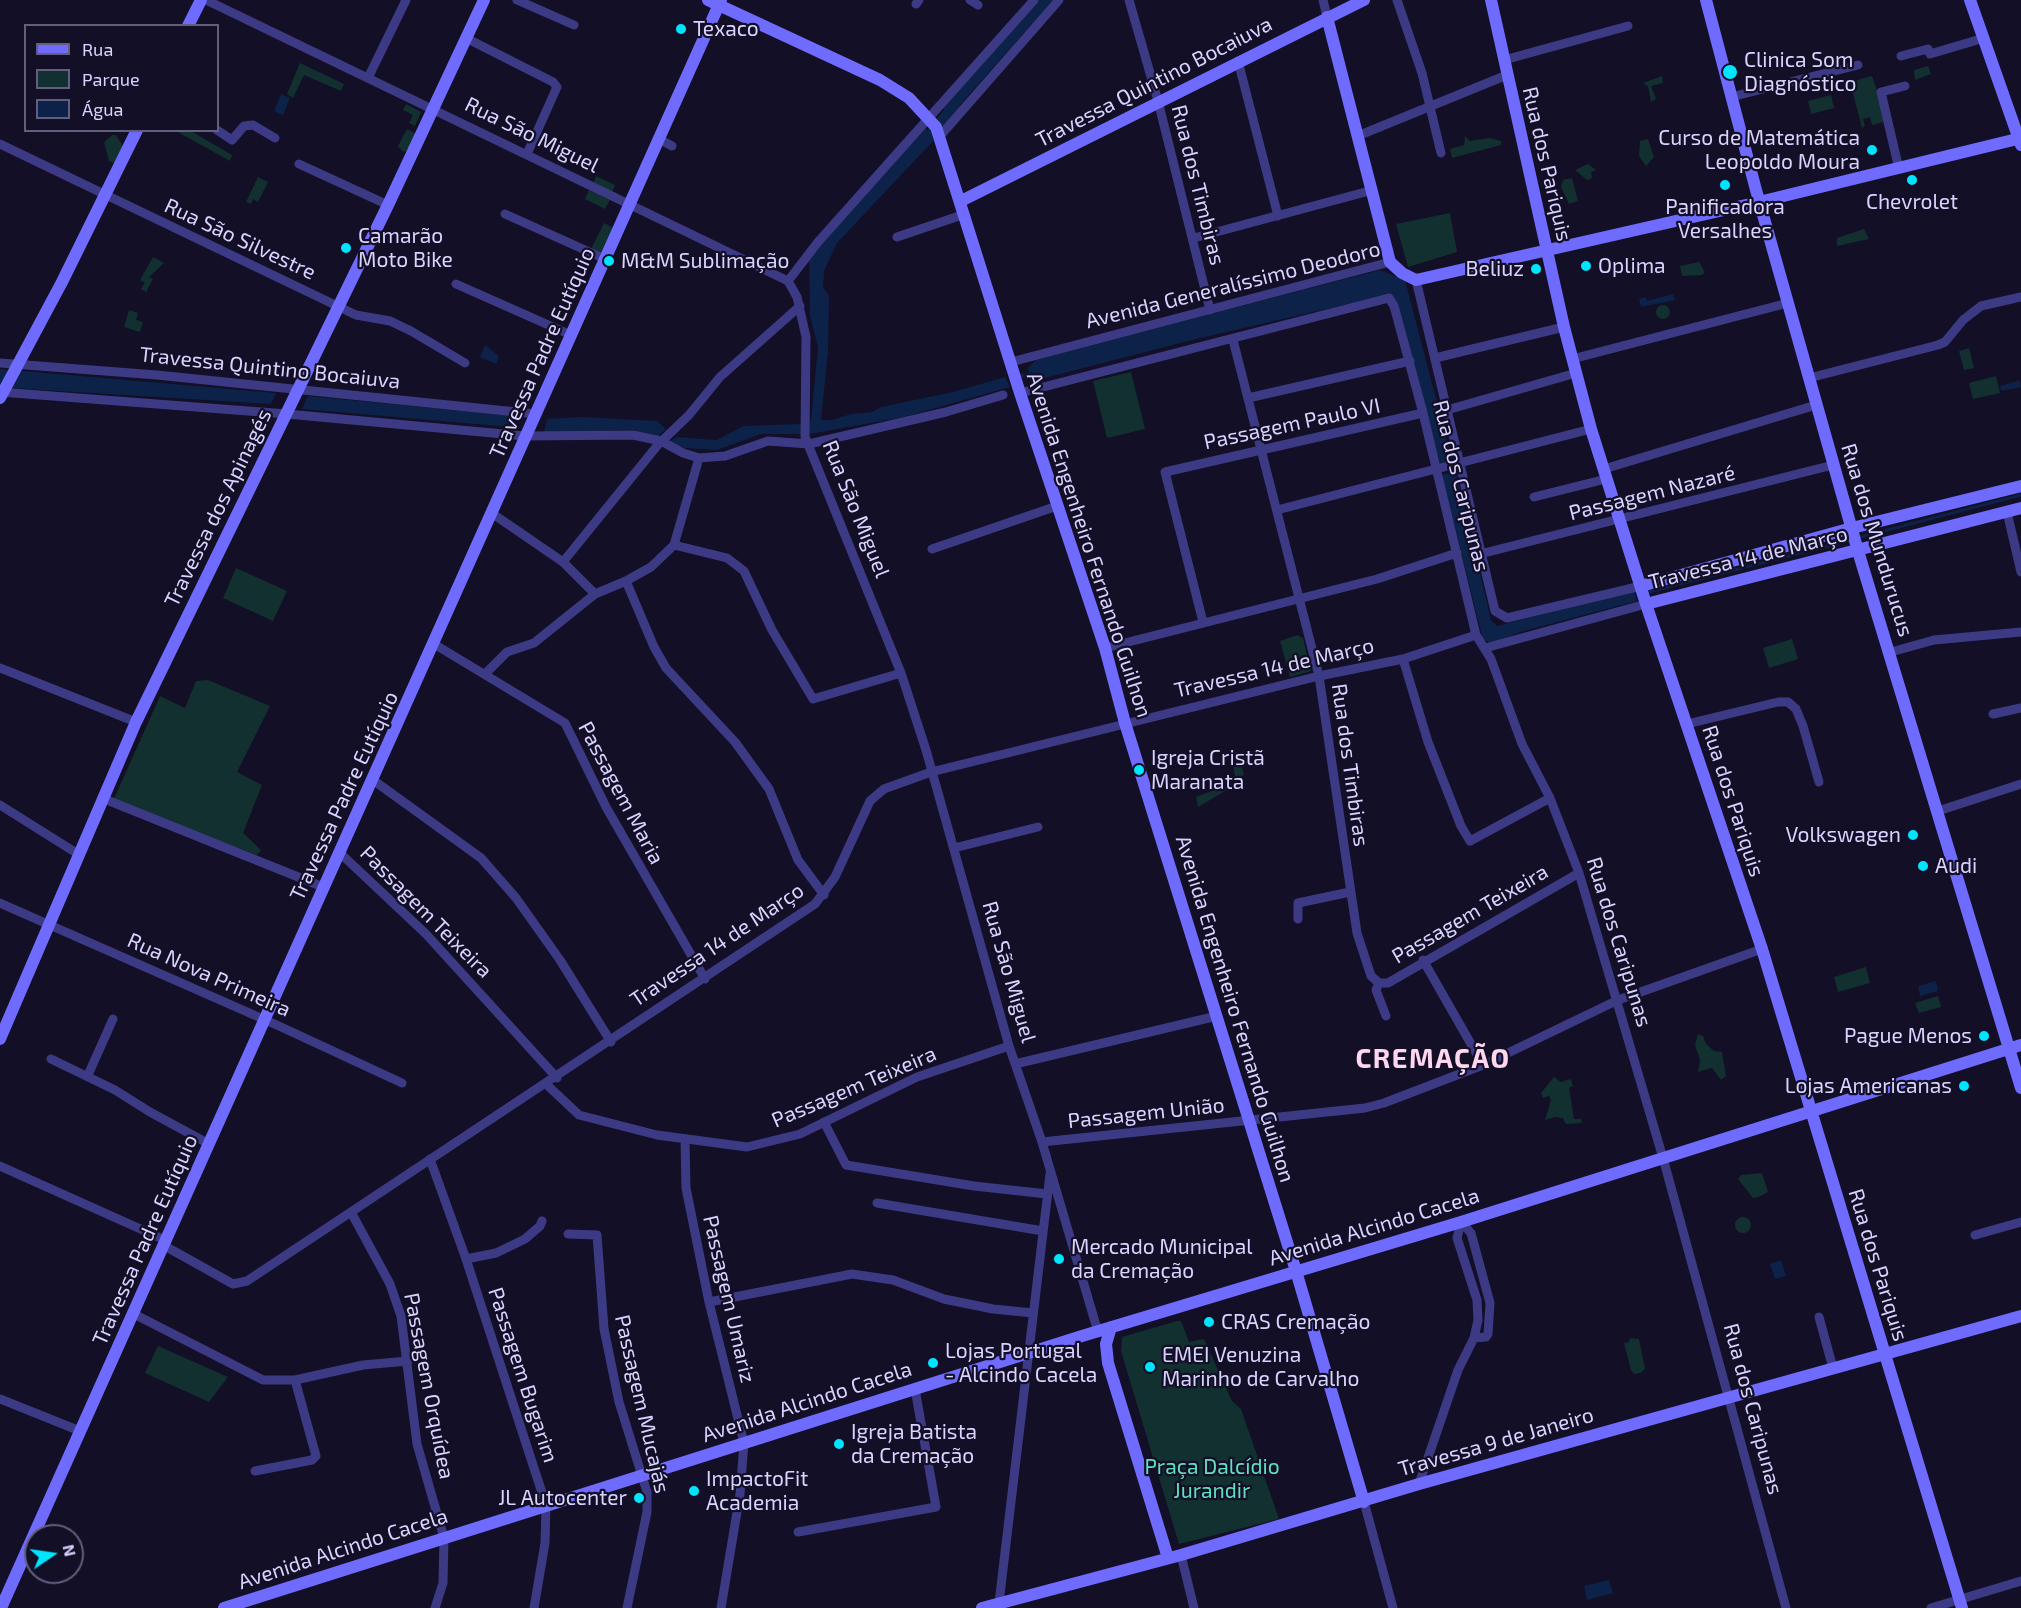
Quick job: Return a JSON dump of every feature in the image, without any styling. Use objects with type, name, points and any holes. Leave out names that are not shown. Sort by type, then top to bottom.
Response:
[{"type":"main road","points":[[189,24],[201,0]]},
{"type":"main road","name":"Travessa dos Apinagés","points":[[0,1039],[136,722],[388,206],[484,0]]},
{"type":"main road","name":"Travessa Quintino Bocaiuva","points":[[961,201],[1364,0]]},
{"type":"main road","name":"Rua dos Pariquis","points":[[1491,0],[1564,327],[1605,474],[1646,604],[1762,948],[1960,1604]]},
{"type":"main road","name":"Rua dos Mundurucus","points":[[1706,0],[1759,202],[1833,465],[2021,1088]]},
{"type":"main road","points":[[1416,280],[2020,141],[1970,0]]},
{"type":"main road","name":"Avenida Engenheiro Fernando Guilhon","points":[[716,2],[880,80],[909,98],[930,118],[940,136],[1020,393],[1105,648],[1125,723],[1296,1271],[1364,1502]]},
{"type":"main road","name":"Travessa Padre Eutíquio","points":[[1,1608],[323,887],[493,514],[525,436],[659,139],[716,2]]},
{"type":"main road","points":[[1328,17],[1360,135],[1390,262]]},
{"type":"main road","points":[[1,394],[62,282],[136,132]]},
{"type":"main road","name":"Avenida Generalíssimo Deodoro","points":[[1390,262],[1402,273],[1416,280]]},
{"type":"main road","name":"Travessa 14 de Março","points":[[1641,586],[1852,528],[2021,486]]},
{"type":"main road","name":"Travessa 14 de Março","points":[[1646,604],[2021,508]]},
{"type":"main road","name":"Avenida Alcindo Cacela","points":[[224,1608],[1082,1336],[1461,1222],[2021,1045]]},
{"type":"main road","name":"Travessa 9 de Janeiro","points":[[982,1608],[1174,1557],[1419,1484],[2021,1316]]},
{"type":"main road","points":[[1108,1363],[1106,1344],[1111,1328]]},
{"type":"main road","points":[[1082,1336],[1099,1347],[1108,1363],[1174,1557]]},
{"type":"street","name":"Rua São Miguel","points":[[206,0],[434,108],[629,206],[788,281],[800,306],[806,337],[804,424],[807,440],[901,673],[954,848],[1009,1046],[1042,1143],[1098,1332]]},
{"type":"street","points":[[368,78],[406,0]]},
{"type":"street","points":[[517,0],[574,26]]},
{"type":"street","points":[[788,281],[818,242],[1034,0]]},
{"type":"street","points":[[940,136],[1059,0]]},
{"type":"street","name":"Rua dos Timbiras","points":[[1129,0],[1194,238],[1210,310]]},
{"type":"street","points":[[1323,0],[1328,17]]},
{"type":"street","points":[[1396,0],[1431,107],[1441,153]]},
{"type":"street","points":[[1504,60],[1628,26]]},
{"type":"street","points":[[466,38],[553,81],[557,91],[527,154]]},
{"type":"street","points":[[1901,56],[1928,49],[1930,54],[1984,38]]},
{"type":"street","points":[[1238,61],[1278,216]]},
{"type":"street","points":[[1731,97],[1858,65]]},
{"type":"street","points":[[1360,135],[1507,75]]},
{"type":"street","points":[[1899,169],[1881,92],[1905,86]]},
{"type":"street","points":[[219,131],[232,140],[244,126],[253,125],[275,138]]},
{"type":"street","points":[[659,139],[672,146]]},
{"type":"street","name":"Rua São Silvestre","points":[[0,144],[356,315],[390,321],[465,363]]},
{"type":"street","points":[[299,164],[388,206]]},
{"type":"street","points":[[1194,238],[1373,190]]},
{"type":"street","points":[[505,214],[605,259]]},
{"type":"street","points":[[897,237],[965,214]]},
{"type":"street","name":"Avenida Generalíssimo Deodoro","points":[[1011,362],[1390,262]]},
{"type":"street","name":"Rua dos Caripunas","points":[[1416,280],[1493,609],[1507,618]]},
{"type":"street","points":[[456,284],[571,335]]},
{"type":"street","points":[[1809,378],[1938,345],[1945,342],[1963,320],[1981,306],[2021,297]]},
{"type":"street","name":"Rua dos Caripunas","points":[[1233,340],[1389,298],[1394,306],[1437,469],[1476,635],[1485,648],[1522,744],[1550,798],[1579,873],[1663,1158],[1730,1396],[1786,1608]]},
{"type":"street","points":[[1572,359],[1788,303]]},
{"type":"street","points":[[563,562],[662,440],[689,416],[720,377],[800,306]]},
{"type":"street","points":[[1435,358],[1564,327]]},
{"type":"street","points":[[1020,393],[1233,340]]},
{"type":"street","name":"Rua dos Timbiras","points":[[1233,340],[1318,676],[1357,933],[1367,967],[1371,976],[1379,983],[1376,990],[1386,1016]]},
{"type":"street","points":[[1248,398],[1410,361]]},
{"type":"street","name":"Travessa Quintino Bocaiuva","points":[[0,363],[156,375],[536,414]]},
{"type":"street","points":[[1448,410],[1576,373]]},
{"type":"street","name":"Travessa Quintino Bocaiuva","points":[[1,394],[286,414],[525,436],[627,434],[662,440],[682,453],[699,458]]},
{"type":"street","points":[[485,674],[507,652],[541,638],[595,594],[651,567],[674,545],[699,458],[725,456],[768,441],[807,440],[946,412],[1003,395]]},
{"type":"street","points":[[1534,497],[1816,405]]},
{"type":"street","name":"Passagem Paulo VI","points":[[1203,622],[1163,474],[1169,469],[1263,452],[1423,413]]},
{"type":"street","points":[[1277,510],[1592,429]]},
{"type":"street","name":"Passagem Nazaré","points":[[1480,554],[1620,521],[1833,465]]},
{"type":"street","points":[[932,549],[1057,506]]},
{"type":"street","points":[[2007,512],[2021,573]]},
{"type":"street","points":[[493,514],[563,562],[595,594]]},
{"type":"street","points":[[674,545],[711,552],[727,558],[744,570],[772,630],[813,699],[901,673]]},
{"type":"street","points":[[1105,648],[1377,579],[1457,554]]},
{"type":"street","points":[[626,581],[654,647],[666,668],[735,742],[769,789],[798,860],[824,895]]},
{"type":"street","name":"Travessa 14 de Março","points":[[1507,618],[1641,586]]},
{"type":"street","name":"Travessa 14 de Março","points":[[1485,648],[1646,604]]},
{"type":"street","points":[[1891,652],[1934,640],[2021,632]]},
{"type":"street","name":"Travessa 14 de Março","points":[[164,1243],[234,1284],[240,1284],[352,1214],[430,1159],[557,1078],[803,913],[824,895],[870,801],[884,789],[931,772],[1125,723],[1318,676],[1403,659],[1476,635]]},
{"type":"street","name":"Passagem Maria","points":[[434,644],[566,723],[606,807],[705,979]]},
{"type":"street","points":[[1403,659],[1428,742],[1461,826],[1470,841],[1550,798]]},
{"type":"street","points":[[0,668],[136,722]]},
{"type":"street","points":[[1687,724],[1778,702],[1788,702],[1796,709],[1803,726],[1820,783]]},
{"type":"street","points":[[1993,714],[2021,708]]},
{"type":"street","points":[[373,780],[481,858],[516,898],[560,960],[611,1042]]},
{"type":"street","points":[[1938,811],[2021,784]]},
{"type":"street","points":[[102,798],[323,887]]},
{"type":"street","points":[[0,805],[78,854]]},
{"type":"street","points":[[954,848],[1038,827]]},
{"type":"street","name":"Passagem Teixeira","points":[[340,853],[426,934],[557,1078]]},
{"type":"street","name":"Passagem Teixeira","points":[[1379,983],[1388,982],[1579,873]]},
{"type":"street","points":[[1298,919],[1298,903],[1350,892]]},
{"type":"street","name":"Rua Nova Primeira","points":[[0,903],[402,1083]]},
{"type":"street","name":"Passagem União","points":[[1042,1143],[1365,1108],[1483,1065],[1618,1000],[1762,948]]},
{"type":"street","points":[[1423,960],[1483,1065]]},
{"type":"street","points":[[1015,1064],[1217,1016]]},
{"type":"street","points":[[88,1076],[112,1019]]},
{"type":"street","name":"Passagem Teixeira","points":[[546,1084],[579,1115],[629,1130],[747,1147],[784,1140],[917,1077],[1009,1046]]},
{"type":"street","points":[[51,1059],[88,1076],[209,1144]]},
{"type":"street","points":[[824,1122],[846,1165],[974,1186],[1047,1194]]},
{"type":"street","name":"Passagem Umariz","points":[[685,1139],[686,1188],[709,1302],[744,1443],[740,1494],[721,1608]]},
{"type":"street","name":"Passagem Bugarim","points":[[430,1159],[466,1259],[546,1505],[545,1543],[534,1608]]},
{"type":"street","points":[[0,1166],[164,1243]]},
{"type":"street","points":[[999,1603],[1050,1172]]},
{"type":"street","points":[[877,1203],[1042,1231]]},
{"type":"street","name":"Passagem Orquídea","points":[[352,1214],[390,1284],[401,1316],[417,1444],[444,1538],[443,1583],[435,1608]]},
{"type":"street","points":[[466,1259],[496,1253],[525,1239],[540,1226],[542,1221]]},
{"type":"street","points":[[1419,1484],[1458,1370],[1474,1338],[1486,1337],[1489,1332],[1490,1303],[1471,1233],[1461,1222]]},
{"type":"street","points":[[1975,1235],[2021,1222]]},
{"type":"street","name":"Passagem Mucajás","points":[[568,1234],[597,1235],[604,1329],[619,1402],[648,1492],[647,1512],[627,1608]]},
{"type":"street","points":[[709,1302],[852,1274],[893,1280],[944,1299],[993,1310],[1033,1313]]},
{"type":"street","points":[[132,1313],[263,1380],[295,1380],[363,1365],[408,1361]]},
{"type":"street","points":[[1819,1317],[1833,1368]]},
{"type":"street","points":[[255,1471],[312,1460],[316,1456],[295,1380]]},
{"type":"street","points":[[798,1532],[936,1507],[915,1389]]},
{"type":"street","points":[[0,1399],[80,1431]]},
{"type":"street","name":"Avenida Engenheiro Fernando Guilhon","points":[[1364,1502],[1393,1608]]},
{"type":"street","points":[[1174,1557],[1194,1608]]},
{"type":"street","points":[[1931,1608],[1960,1604],[2021,1581]]},
{"type":"green space","points":[[300,63],[344,84],[341,91],[304,75],[293,98],[287,94]]},
{"type":"green space","points":[[1928,66],[1931,74],[1915,80],[1914,70]]},
{"type":"green space","points":[[1662,76],[1663,83],[1651,86],[1656,99],[1651,102],[1648,86],[1643,83]]},
{"type":"green space","points":[[1872,76],[1887,121],[1872,125],[1870,117],[1863,119],[1865,126],[1862,128],[1850,82]]},
{"type":"green space","points":[[1831,95],[1834,108],[1811,114],[1808,101]]},
{"type":"green space","points":[[406,104],[421,112],[415,126],[409,123],[413,115],[403,110]]},
{"type":"green space","points":[[407,129],[417,134],[409,150],[403,152],[398,146]]},
{"type":"green space","points":[[178,132],[193,132],[232,155],[230,161]]},
{"type":"green space","points":[[112,135],[116,135],[124,148],[116,164],[109,161],[104,142]]},
{"type":"green space","points":[[1465,136],[1470,141],[1489,138],[1501,141],[1501,145],[1452,158],[1450,149],[1464,145]]},
{"type":"green space","points":[[1648,139],[1654,157],[1646,166],[1639,156],[1640,141]]},
{"type":"green space","points":[[1588,164],[1596,170],[1591,172],[1592,178],[1587,180],[1575,170]]},
{"type":"green space","points":[[596,176],[615,185],[611,195],[592,186]]},
{"type":"green space","points":[[258,177],[268,182],[258,202],[253,199],[251,204],[246,202]]},
{"type":"green space","points":[[1572,178],[1578,201],[1569,204],[1561,187],[1563,180]]},
{"type":"green space","points":[[589,190],[610,200],[605,209],[585,199]]},
{"type":"green space","points":[[1450,213],[1457,252],[1408,267],[1396,224]]},
{"type":"green space","points":[[604,223],[617,230],[603,255],[591,249]]},
{"type":"green space","points":[[1864,229],[1869,239],[1837,246],[1837,238]]},
{"type":"green space","points":[[153,257],[164,263],[149,277],[153,279],[146,292],[141,289],[145,283],[140,280]]},
{"type":"green space","points":[[1699,262],[1705,272],[1702,275],[1682,276],[1680,266]]},
{"type":"green space","points":[[1663,305],[1668,307],[1670,312],[1668,317],[1663,319],[1658,317],[1656,312],[1658,307]]},
{"type":"green space","points":[[129,310],[138,313],[136,320],[143,322],[140,332],[124,327]]},
{"type":"green space","points":[[1969,348],[1974,368],[1964,370],[1959,351]]},
{"type":"green space","points":[[1131,372],[1145,429],[1107,438],[1093,381]]},
{"type":"green space","points":[[1996,376],[2000,393],[1973,399],[1969,383]]},
{"type":"green space","points":[[236,568],[287,591],[273,621],[223,598]]},
{"type":"green space","points":[[1297,635],[1303,638],[1311,671],[1290,677],[1280,641]]},
{"type":"green space","points":[[1792,639],[1798,659],[1769,668],[1763,648]]},
{"type":"green space","points":[[208,680],[270,706],[237,772],[262,785],[243,833],[261,850],[257,855],[113,801],[160,696],[185,708],[196,681]]},
{"type":"green space","points":[[1238,752],[1244,775],[1237,777],[1237,784],[1198,807],[1196,797],[1236,782],[1231,753]]},
{"type":"green space","points":[[1866,967],[1870,983],[1838,992],[1834,977]]},
{"type":"green space","points":[[1938,996],[1941,1007],[1919,1013],[1915,1003]]},
{"type":"green space","points":[[1698,1034],[1703,1036],[1706,1044],[1714,1051],[1722,1052],[1726,1076],[1721,1080],[1712,1068],[1698,1072],[1700,1060],[1695,1045]]},
{"type":"green space","points":[[1554,1077],[1561,1082],[1571,1079],[1573,1086],[1569,1088],[1574,1119],[1581,1119],[1582,1123],[1566,1124],[1563,1118],[1555,1117],[1545,1120],[1551,1100],[1549,1096],[1543,1098],[1541,1093]]},
{"type":"green space","points":[[1762,1173],[1768,1192],[1753,1198],[1738,1179],[1741,1175]]},
{"type":"green space","points":[[1743,1217],[1749,1219],[1751,1225],[1749,1231],[1743,1233],[1737,1231],[1735,1225],[1737,1219]]},
{"type":"green space","name":"Praça Dalcídio Jurandir","points":[[1181,1321],[1189,1342],[1204,1339],[1232,1401],[1241,1409],[1279,1519],[1179,1544],[1121,1351],[1122,1337]]},
{"type":"green space","points":[[1630,1338],[1639,1339],[1645,1369],[1640,1373],[1634,1374],[1631,1370],[1624,1343],[1629,1342]]},
{"type":"green space","points":[[158,1346],[228,1377],[209,1402],[145,1373]]},
{"type":"water","points":[[1039,0],[1053,0],[949,117],[943,108]]},
{"type":"water","points":[[281,94],[290,98],[283,115],[274,111]]},
{"type":"water","points":[[925,127],[934,140],[837,243],[824,271],[823,287],[829,296],[828,352],[821,420],[872,412],[881,407],[953,392],[1005,377],[1010,387],[904,417],[810,434],[807,423],[811,420],[818,347],[810,316],[809,257]]},
{"type":"water","points":[[1380,270],[1405,280],[1452,460],[1440,463],[1394,298],[1387,295],[1196,339],[1037,380],[1030,377],[1028,368],[1037,359]]},
{"type":"water","points":[[1673,294],[1675,300],[1641,307],[1639,299],[1646,297],[1647,301]]},
{"type":"water","points":[[485,345],[499,356],[496,364],[480,357]]},
{"type":"water","points":[[0,369],[276,393],[271,404],[11,388],[0,387]]},
{"type":"water","points":[[2020,380],[2021,387],[2001,391],[2000,386]]},
{"type":"water","points":[[308,396],[516,416],[511,427],[302,409]]},
{"type":"water","points":[[581,417],[657,421],[666,429],[658,436],[634,430],[544,432],[547,419]]},
{"type":"water","points":[[801,424],[802,434],[761,434],[717,450],[685,448],[668,442],[677,437],[717,440],[743,426]]},
{"type":"water","points":[[1456,471],[1491,620],[1497,626],[1634,591],[1637,601],[1520,632],[1492,643],[1483,640],[1442,475]]},
{"type":"water","points":[[1936,981],[1938,991],[1920,996],[1918,986]]},
{"type":"water","points":[[1781,1260],[1786,1276],[1775,1279],[1770,1264]]},
{"type":"water","points":[[1609,1580],[1613,1593],[1587,1600],[1584,1586]]},
{"type":"waterway","points":[[932,132],[955,105]]},
{"type":"waterway","points":[[1018,377],[1032,373]]},
{"type":"waterway","points":[[1857,538],[2021,495]]},
{"type":"waterway","points":[[1645,593],[1851,540]]},
{"type":"place","name":"Texaco","points":[[681,29]]},
{"type":"place","name":"Clinica Som Diagnóstico","points":[[1730,72]]},
{"type":"place","name":"Curso de Matemática Leopoldo Moura","points":[[1872,150]]},
{"type":"place","name":"Chevrolet","points":[[1912,180]]},
{"type":"place","name":"Panificadora Versalhes","points":[[1725,185]]},
{"type":"place","name":"Camarão Moto Bike","points":[[346,248]]},
{"type":"place","name":"M&M Sublimação","points":[[609,261]]},
{"type":"place","name":"Oplima","points":[[1586,266]]},
{"type":"place","name":"Beliuz","points":[[1536,269]]},
{"type":"place","name":"Igreja Cristã Maranata","points":[[1139,770]]},
{"type":"place","name":"Volkswagen","points":[[1913,835]]},
{"type":"place","name":"Audi","points":[[1923,866]]},
{"type":"place","name":"Pague Menos","points":[[1984,1036]]},
{"type":"place","name":"Lojas Americanas","points":[[1964,1086]]},
{"type":"place","name":"Mercado Municipal da Cremação","points":[[1059,1259]]},
{"type":"place","name":"CRAS Cremação","points":[[1209,1322]]},
{"type":"place","name":"Lojas Portugal - Alcindo Cacela","points":[[933,1363]]},
{"type":"place","name":"EMEI Venuzina Marinho de Carvalho","points":[[1150,1367]]},
{"type":"place","name":"Igreja Batista da Cremação","points":[[839,1444]]},
{"type":"place","name":"ImpactoFit Academia","points":[[694,1491]]},
{"type":"place","name":"JL Autocenter","points":[[639,1498]]},
{"type":"district","name":"CREMAÇÃO","points":[[1433,1059]]}]
